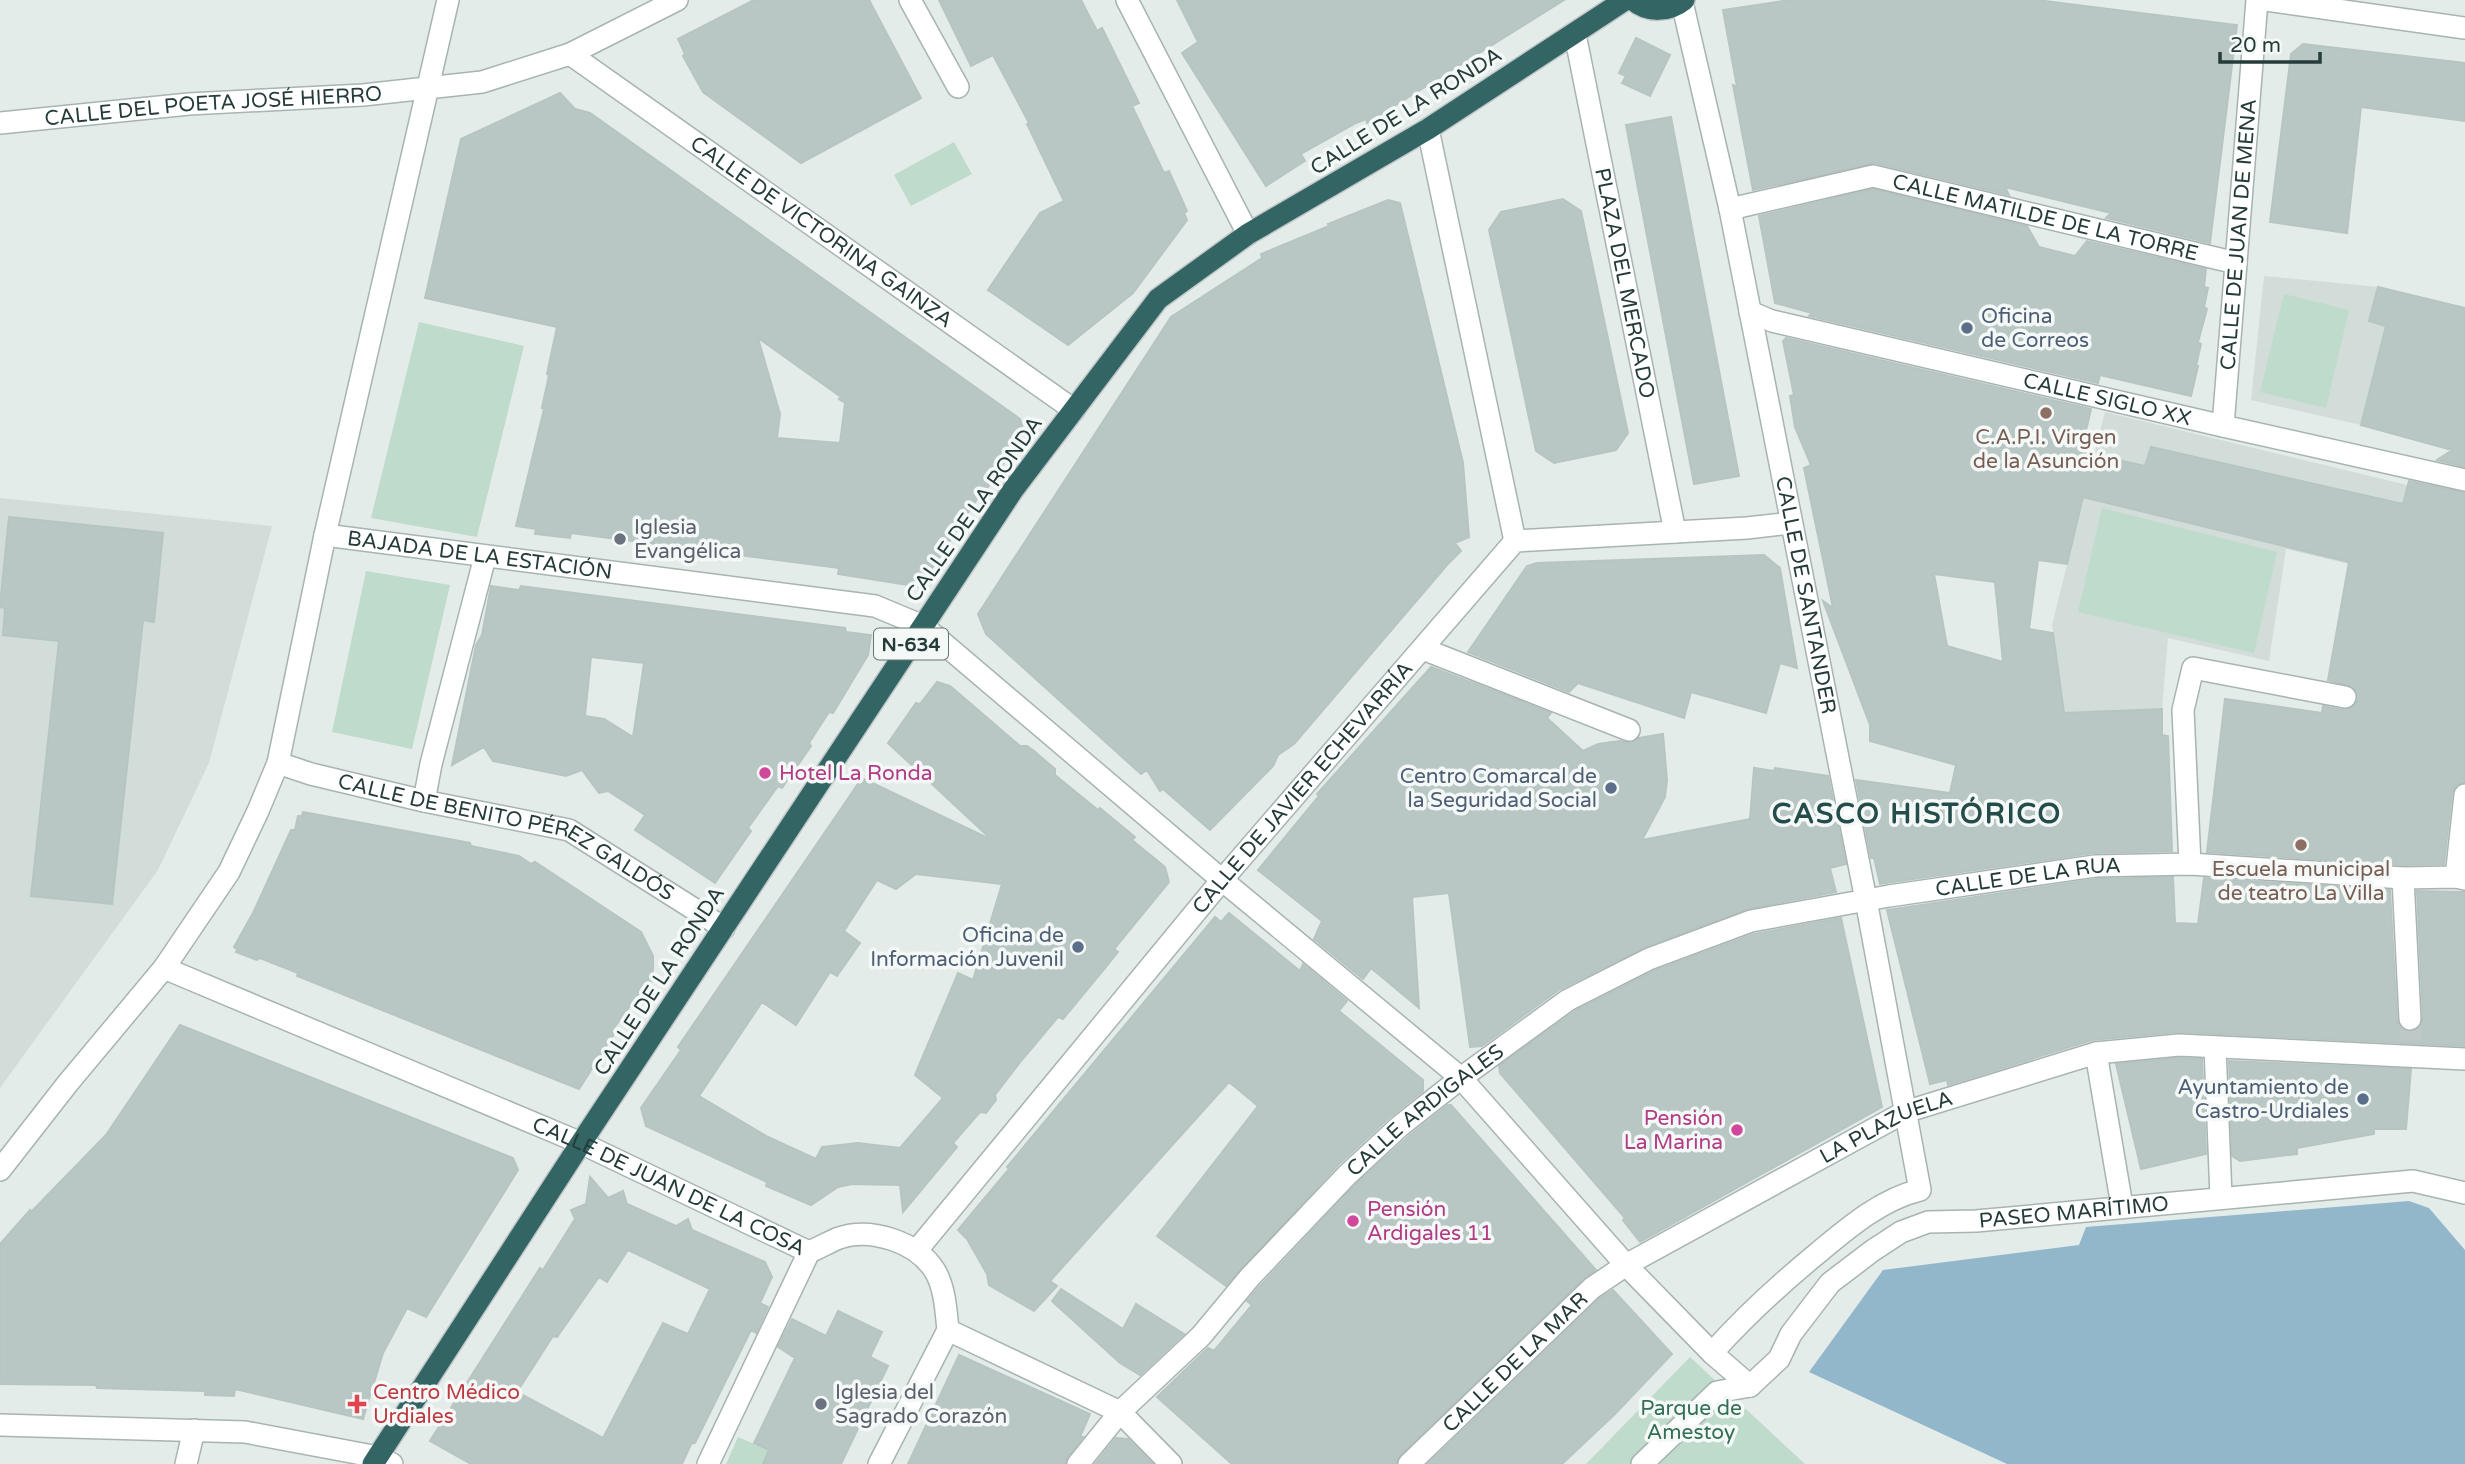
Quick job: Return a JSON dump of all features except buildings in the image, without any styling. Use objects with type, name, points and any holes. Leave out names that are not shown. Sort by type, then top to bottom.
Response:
[{"type":"highway","name":"CALLE DE LA RONDA","points":[[381,1462],[581,1143],[1013,490],[1158,299],[1248,234],[1427,130],[1625,0]]},
{"type":"highway","points":[[1633,0],[1650,9],[1661,10],[1683,1]]},
{"type":"street","points":[[0,1170],[164,968],[229,872],[278,763],[325,535],[448,0]]},
{"type":"street","name":"CALLE DEL POETA JOSÉ HIERRO","points":[[0,123],[189,104],[363,95],[482,82],[570,54],[677,0]]},
{"type":"street","points":[[910,0],[958,87]]},
{"type":"street","points":[[1127,0],[1248,234]]},
{"type":"street","name":"CALLE DE JUAN DE MENA","points":[[2223,426],[2257,0]]},
{"type":"street","points":[[2266,0],[2465,28]]},
{"type":"street","name":"CALLE DE SANTANDER","points":[[1683,1],[1730,209],[1867,900],[1920,1190],[1900,1195],[1846,1229],[1763,1298],[1712,1353]]},
{"type":"street","name":"PLAZA DEL MERCADO","points":[[1576,34],[1675,532]]},
{"type":"street","name":"CALLE DE VICTORINA GAINZA","points":[[570,54],[1074,410]]},
{"type":"street","points":[[1427,130],[1515,541],[1791,523]]},
{"type":"street","name":"CALLE MATILDE DE LA TORRE","points":[[1730,209],[1873,176],[2236,263]]},
{"type":"street","name":"CALLE SIGLO XX","points":[[1750,312],[1772,321],[2465,480]]},
{"type":"street","name":"BAJADA DE LA ESTACIÓN","points":[[325,535],[875,606],[923,626],[1222,880],[1461,1078],[1626,1265],[1712,1353],[1750,1385]]},
{"type":"street","name":"CALLE DE JAVIER ECHEVARRÍA","points":[[917,1250],[1222,880],[1515,541]]},
{"type":"street","points":[[424,801],[431,764],[485,557]]},
{"type":"street","points":[[1423,649],[1629,730]]},
{"type":"street","points":[[2190,864],[2183,710],[2193,668],[2345,697]]},
{"type":"street","name":"CALLE DE BENITO PÉREZ GALDÓS","points":[[278,763],[311,774],[424,801],[569,831],[724,928]]},
{"type":"street","points":[[2460,878],[2465,795]]},
{"type":"street","name":"CALLE DE LA RUA","points":[[1867,900],[2095,866],[2190,864],[2403,878],[2460,878]]},
{"type":"street","points":[[2403,878],[2410,1020]]},
{"type":"street","name":"CALLE ARDIGALES","points":[[1077,1464],[1120,1412],[1201,1335],[1250,1278],[1348,1175],[1400,1126],[1568,1000],[1649,959],[1751,920],[1867,900]]},
{"type":"street","name":"CALLE DE JUAN DE LA COSA","points":[[164,968],[581,1143],[809,1252],[841,1238],[876,1235],[917,1250]]},
{"type":"street","name":"LA PLAZUELA","points":[[1626,1265],[1905,1112],[2096,1054],[2168,1045],[2411,1052],[2465,1059]]},
{"type":"street","points":[[2215,1047],[2221,1197]]},
{"type":"street","points":[[2096,1054],[2122,1206]]},
{"type":"street","name":"PASEO MARÍTIMO","points":[[1750,1385],[1779,1359],[1791,1334],[1830,1283],[1901,1231],[1928,1222],[1976,1221],[2413,1181],[2465,1193]]},
{"type":"street","points":[[879,1464],[948,1329],[945,1301],[935,1272],[917,1250]]},
{"type":"street","points":[[708,1464],[809,1252]]},
{"type":"street","name":"CALLE DE LA MAR","points":[[1409,1464],[1592,1287],[1626,1265]]},
{"type":"street","points":[[948,1329],[1120,1412],[1171,1464]]},
{"type":"street","points":[[1642,1464],[1717,1392],[1750,1385]]},
{"type":"street","points":[[0,1425],[245,1432],[381,1462]]},
{"type":"street","points":[[186,1464],[194,1430]]},
{"type":"shaded area","points":[[2264,276],[2378,287],[2465,308],[2465,454],[2361,425],[2251,400]]},
{"type":"shaded area","points":[[2105,412],[2407,485],[2389,571],[2286,549],[2269,661],[2168,638],[2162,709],[2064,713],[2052,625]]},
{"type":"shaded area","points":[[0,498],[272,526],[209,763],[158,870],[0,1088]]},
{"type":"green space","points":[[954,142],[972,174],[911,206],[894,175]]},
{"type":"green space","points":[[2284,294],[2349,310],[2326,408],[2260,392]]},
{"type":"green space","points":[[419,322],[524,346],[477,537],[371,518]]},
{"type":"green space","points":[[2102,508],[2277,552],[2254,653],[2078,612]]},
{"type":"green space","points":[[366,571],[450,585],[412,749],[332,732]]},
{"type":"green space","name":"Parque de Amestoy","points":[[1690,1357],[1805,1464],[1586,1464]]},
{"type":"green space","points":[[738,1437],[769,1450],[774,1464],[726,1464]]},
{"type":"water","points":[[2409,1201],[2429,1208],[2465,1250],[2465,1464],[2007,1464],[1809,1372],[1883,1270],[2079,1245],[2086,1227]]},
{"type":"tunnel","points":[[2410,1019],[2411,1048]]},
{"type":"place","name":"Oficina de Correos","points":[[1967,328]]},
{"type":"place","name":"C.A.P.I. Virgen de la Asunción","points":[[2046,413]]},
{"type":"place","name":"Iglesia Evangélica","points":[[620,539]]},
{"type":"place","name":"Hotel La Ronda","points":[[765,773]]},
{"type":"place","name":"Centro Comarcal de la Seguridad Social","points":[[1611,788]]},
{"type":"place","name":"Escuela municipal de teatro La Villa","points":[[2301,845]]},
{"type":"place","name":"Oficina de Información Juvenil","points":[[1078,947]]},
{"type":"place","name":"Ayuntamiento de Castro-Urdiales","points":[[2363,1099]]},
{"type":"place","name":"Pensión La Marina","points":[[1737,1130]]},
{"type":"place","name":"Pensión Ardigales 11","points":[[1353,1221]]},
{"type":"place","name":"Centro Médico Urdiales","points":[[357,1404]]},
{"type":"place","name":"Iglesia del Sagrado Corazón","points":[[821,1404]]},
{"type":"district","name":"CASCO HISTÓRICO","points":[[1917,813]]}]
